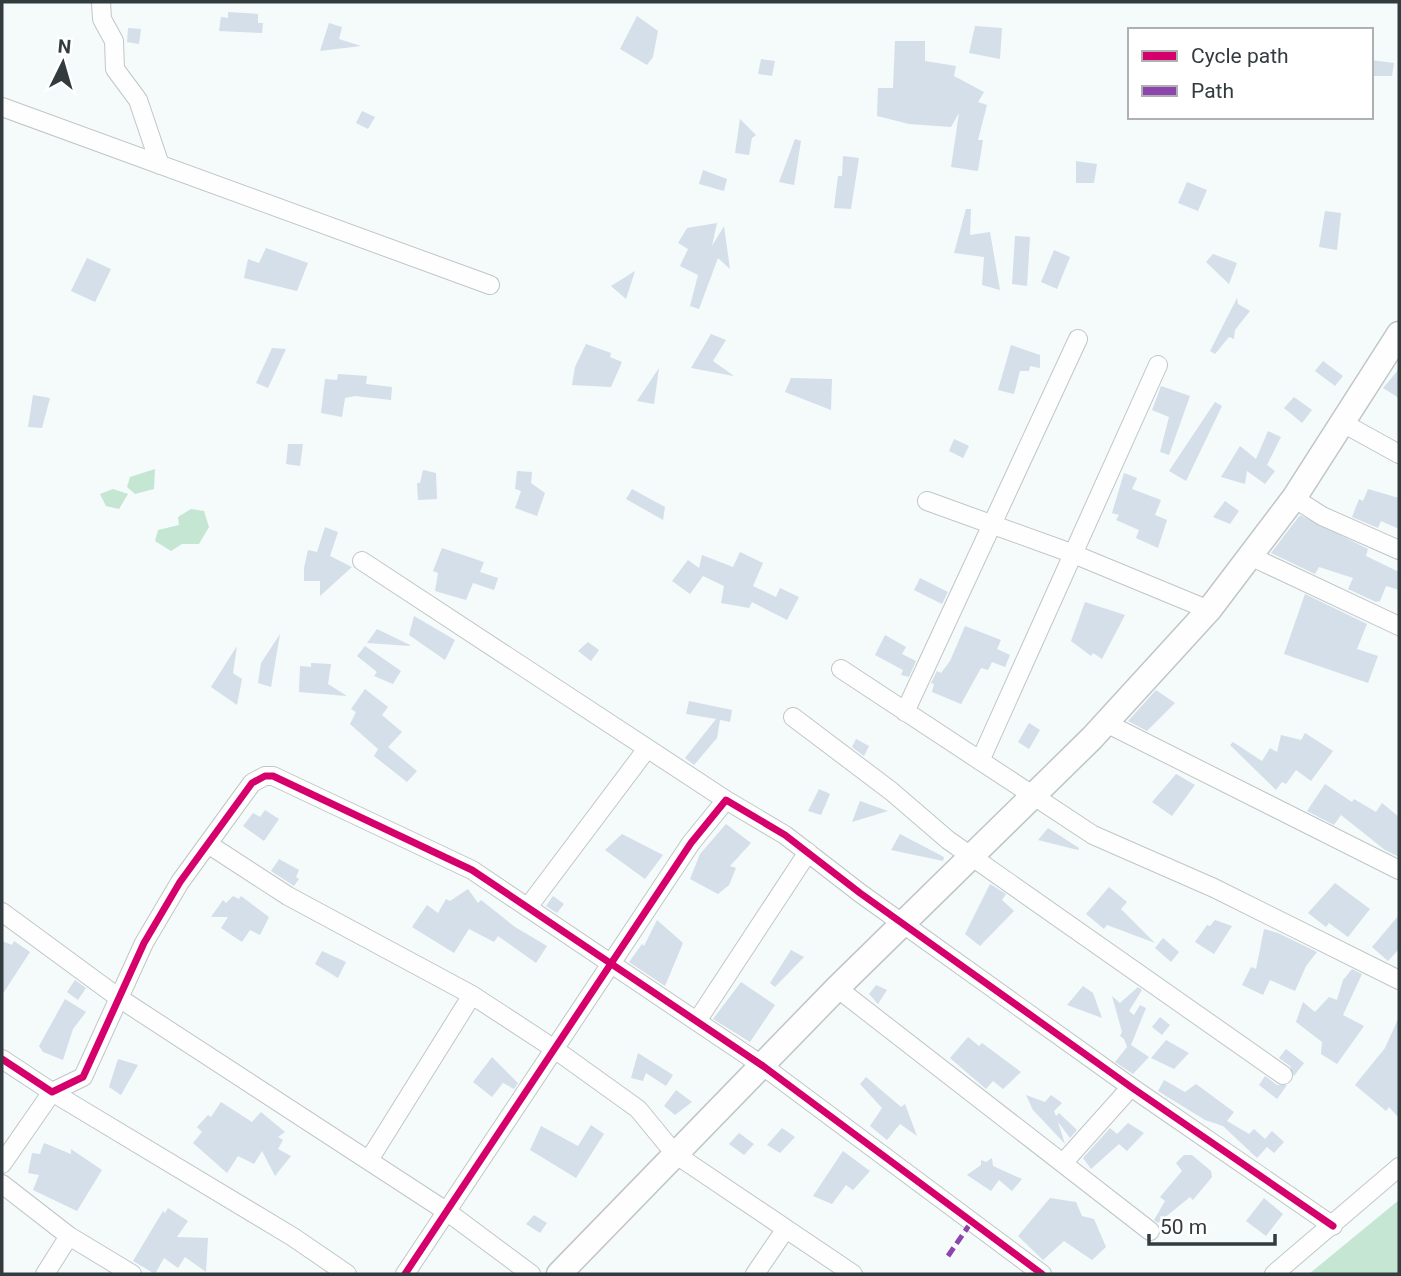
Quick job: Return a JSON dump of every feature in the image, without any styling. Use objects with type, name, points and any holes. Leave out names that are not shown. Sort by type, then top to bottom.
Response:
[{"type":"street","points":[[101,2],[102,19],[114,41],[115,69],[138,100],[160,165]]},
{"type":"street","points":[[2,107],[490,285]]},
{"type":"street","points":[[559,1274],[837,988],[975,856],[1031,795],[1107,723],[1209,610],[1294,498],[1341,422],[1398,339]]},
{"type":"street","points":[[905,712],[1078,340]]},
{"type":"street","points":[[980,761],[1007,707],[1071,553],[1158,365]]},
{"type":"street","points":[[1341,422],[1399,454]]},
{"type":"street","points":[[1294,498],[1332,521],[1399,550]]},
{"type":"street","points":[[927,501],[1071,553],[1209,610]]},
{"type":"street","points":[[1250,556],[1399,625]]},
{"type":"street","points":[[362,561],[646,750],[808,852],[1131,1087],[1332,1226]]},
{"type":"street","points":[[841,670],[1093,835],[1214,888],[1399,980]]},
{"type":"street","points":[[793,716],[891,791],[948,840],[975,856],[1283,1075]]},
{"type":"street","points":[[1107,723],[1399,870]]},
{"type":"street","points":[[528,907],[646,750]]},
{"type":"street","points":[[2,1164],[52,1092],[83,1077],[144,943],[180,882],[252,783],[265,776],[273,776],[472,870],[763,1066],[1042,1274]]},
{"type":"street","points":[[405,1274],[449,1213],[611,962],[691,844],[726,800]]},
{"type":"street","points":[[208,844],[288,896],[472,995],[553,1048],[638,1109],[675,1154],[853,1274]]},
{"type":"street","points":[[697,1021],[808,852]]},
{"type":"street","points":[[2,912],[119,998],[449,1213],[531,1274]]},
{"type":"street","points":[[837,988],[1150,1231]]},
{"type":"street","points":[[369,1160],[472,995]]},
{"type":"street","points":[[2,1059],[293,1237],[347,1274]]},
{"type":"street","points":[[1063,1163],[1131,1087]]},
{"type":"street","points":[[1275,1274],[1399,1167]]},
{"type":"street","points":[[2,1184],[69,1236],[132,1274]]},
{"type":"street","points":[[755,1274],[785,1230]]},
{"type":"street","points":[[45,1274],[69,1236]]},
{"type":"green space","points":[[155,469],[154,489],[135,494],[127,487],[130,477]]},
{"type":"green space","points":[[113,489],[128,494],[119,509],[106,506],[100,494]]},
{"type":"green space","points":[[191,509],[204,511],[209,527],[199,544],[182,544],[171,551],[155,541],[158,530],[179,525],[178,517]]},
{"type":"green space","points":[[1399,1200],[1399,1274],[1309,1274]]},
{"type":"building","points":[[228,12],[258,14],[258,23],[263,23],[262,33],[219,31],[221,17],[228,18]]},
{"type":"building","points":[[637,16],[658,31],[653,57],[647,65],[620,49]]},
{"type":"building","points":[[329,23],[342,27],[339,39],[361,46],[320,51]]},
{"type":"building","points":[[975,26],[1002,28],[1000,59],[969,53]]},
{"type":"building","points":[[128,28],[141,29],[139,44],[127,42]]},
{"type":"building","points":[[895,41],[925,41],[925,61],[956,66],[954,76],[984,92],[978,102],[987,105],[978,140],[983,140],[978,171],[951,167],[959,113],[951,127],[909,124],[877,116],[878,88],[893,88]]},
{"type":"building","points":[[761,59],[775,61],[772,76],[758,74]]},
{"type":"building","points":[[1373,60],[1394,63],[1392,76],[1373,76]]},
{"type":"building","points":[[362,111],[375,117],[368,129],[356,123]]},
{"type":"building","points":[[740,119],[756,135],[752,138],[749,155],[735,153]]},
{"type":"building","points":[[795,139],[801,141],[794,185],[779,182]]},
{"type":"building","points":[[843,156],[859,158],[851,209],[834,208],[838,176],[842,176]]},
{"type":"building","points":[[1076,161],[1097,164],[1094,183],[1076,183]]},
{"type":"building","points":[[703,170],[727,179],[724,191],[699,184]]},
{"type":"building","points":[[1187,182],[1207,190],[1198,211],[1178,203]]},
{"type":"building","points":[[966,209],[971,209],[970,235],[990,232],[1000,290],[982,285],[984,257],[954,253]]},
{"type":"building","points":[[1325,211],[1341,213],[1337,250],[1319,247]]},
{"type":"building","points":[[717,223],[712,246],[724,226],[730,269],[718,258],[699,309],[690,306],[698,275],[680,266],[688,249],[678,243],[687,228]]},
{"type":"building","points":[[1015,236],[1030,237],[1027,286],[1012,284]]},
{"type":"building","points":[[266,248],[308,263],[297,291],[244,278],[248,259],[259,263]]},
{"type":"building","points":[[1054,250],[1070,257],[1057,289],[1041,282]]},
{"type":"building","points":[[1213,254],[1237,263],[1229,284],[1206,262]]},
{"type":"building","points":[[87,258],[111,269],[95,302],[71,291]]},
{"type":"building","points":[[635,271],[626,299],[611,286]]},
{"type":"building","points":[[1237,298],[1238,304],[1250,311],[1235,330],[1234,339],[1229,337],[1215,354],[1210,351]]},
{"type":"building","points":[[711,334],[726,340],[713,361],[734,376],[691,368]]},
{"type":"building","points":[[586,344],[611,353],[610,357],[622,362],[611,387],[572,385],[575,367]]},
{"type":"building","points":[[1011,345],[1040,355],[1040,368],[1030,366],[1029,371],[1020,371],[1014,394],[998,390]]},
{"type":"building","points":[[272,348],[286,349],[268,388],[256,383]]},
{"type":"building","points":[[1323,361],[1343,376],[1335,386],[1315,371]]},
{"type":"building","points":[[659,368],[654,404],[637,401]]},
{"type":"building","points":[[1399,369],[1399,398],[1383,388]]},
{"type":"building","points":[[338,374],[367,376],[366,384],[392,387],[391,400],[355,396],[345,398],[342,417],[321,413],[325,379],[337,380]]},
{"type":"building","points":[[791,378],[832,379],[831,410],[785,392]]},
{"type":"building","points":[[1161,386],[1190,396],[1169,455],[1160,452],[1169,417],[1152,410]]},
{"type":"building","points":[[33,395],[50,398],[42,428],[28,427]]},
{"type":"building","points":[[1294,397],[1312,410],[1302,423],[1284,408]]},
{"type":"building","points":[[1215,402],[1222,406],[1186,481],[1169,471]]},
{"type":"building","points":[[1268,431],[1281,437],[1267,465],[1275,471],[1265,484],[1247,471],[1245,484],[1221,477],[1240,446],[1256,459]]},
{"type":"building","points":[[954,439],[969,446],[963,458],[949,451]]},
{"type":"building","points":[[288,444],[303,444],[300,466],[286,464]]},
{"type":"building","points":[[423,470],[436,473],[437,499],[418,500],[417,483],[420,483]]},
{"type":"building","points":[[517,471],[532,472],[531,483],[545,493],[537,516],[515,508],[521,491],[515,489]]},
{"type":"building","points":[[1124,473],[1137,478],[1132,489],[1161,500],[1155,515],[1167,520],[1158,548],[1136,538],[1139,530],[1116,520],[1119,515],[1112,513]]},
{"type":"building","points":[[632,489],[665,507],[663,520],[626,499]]},
{"type":"building","points":[[1368,489],[1399,498],[1399,529],[1381,521],[1378,528],[1352,517],[1359,499],[1363,501]]},
{"type":"building","points":[[1225,501],[1239,511],[1230,524],[1213,517]]},
{"type":"building","points":[[1300,515],[1368,549],[1366,556],[1399,572],[1399,590],[1386,586],[1380,601],[1376,602],[1348,589],[1353,578],[1319,567],[1315,574],[1271,553]]},
{"type":"building","points":[[325,527],[338,532],[330,556],[352,567],[320,596],[320,581],[304,581],[304,568],[308,550],[317,552]]},
{"type":"building","points":[[442,548],[484,562],[480,572],[498,578],[494,590],[473,583],[466,600],[435,591],[438,573],[433,571]]},
{"type":"building","points":[[740,552],[763,563],[753,586],[776,597],[780,588],[799,597],[787,620],[752,602],[749,608],[721,603],[724,586],[703,576],[690,594],[672,581],[688,560],[699,568],[702,555],[733,567]]},
{"type":"building","points":[[920,578],[948,592],[942,604],[914,590]]},
{"type":"building","points":[[1305,594],[1367,624],[1357,649],[1378,656],[1368,683],[1284,654]]},
{"type":"building","points":[[1085,602],[1125,615],[1102,659],[1093,653],[1091,656],[1071,641]]},
{"type":"building","points":[[414,616],[455,640],[445,660],[409,635]]},
{"type":"building","points":[[965,626],[1001,640],[997,649],[1010,655],[1005,667],[992,662],[988,670],[981,668],[961,704],[932,692],[934,684],[931,683],[937,671],[941,673],[950,661]]},
{"type":"building","points":[[377,629],[410,645],[410,646],[367,643]]},
{"type":"building","points":[[280,634],[271,687],[258,683],[261,663]]},
{"type":"building","points":[[885,635],[906,647],[902,654],[916,661],[909,677],[901,675],[903,670],[875,655]]},
{"type":"building","points":[[588,642],[599,650],[591,661],[578,651]]},
{"type":"building","points":[[237,646],[233,673],[242,679],[237,705],[211,687]]},
{"type":"building","points":[[365,646],[401,671],[393,684],[374,676],[377,672],[357,656]]},
{"type":"building","points":[[311,663],[331,664],[328,684],[347,696],[299,692],[300,666],[311,667]]},
{"type":"building","points":[[365,689],[388,707],[382,715],[402,732],[388,747],[417,771],[407,782],[374,756],[378,749],[350,724],[356,712],[351,709]]},
{"type":"building","points":[[1156,690],[1175,703],[1147,731],[1128,721]]},
{"type":"building","points":[[689,701],[732,710],[730,722],[720,720],[717,738],[694,765],[685,758],[716,719],[686,714]]},
{"type":"building","points":[[1029,723],[1040,730],[1029,749],[1018,742]]},
{"type":"building","points":[[1305,733],[1333,751],[1311,781],[1296,770],[1286,784],[1282,782],[1276,790],[1230,745],[1233,742],[1262,761],[1270,748],[1277,752],[1281,735],[1301,740]]},
{"type":"building","points":[[856,739],[869,746],[864,756],[852,747]]},
{"type":"building","points":[[1176,774],[1195,785],[1172,816],[1152,802]]},
{"type":"building","points":[[1325,784],[1352,802],[1354,799],[1376,812],[1382,803],[1399,817],[1399,857],[1385,850],[1341,815],[1334,825],[1307,811]]},
{"type":"building","points":[[819,789],[830,794],[821,815],[808,811]]},
{"type":"building","points":[[860,801],[888,811],[852,822]]},
{"type":"building","points":[[265,810],[279,819],[264,841],[243,826],[253,813],[260,817]]},
{"type":"building","points":[[726,824],[751,843],[730,866],[736,868],[729,885],[718,894],[690,879],[700,854]]},
{"type":"building","points":[[1048,828],[1079,848],[1078,850],[1038,840]]},
{"type":"building","points":[[622,834],[663,855],[645,879],[605,850]]},
{"type":"building","points":[[900,834],[944,857],[943,861],[891,850]]},
{"type":"building","points":[[279,859],[299,870],[296,877],[299,879],[294,886],[271,871]]},
{"type":"building","points":[[1335,883],[1370,909],[1348,937],[1329,923],[1326,927],[1308,913]]},
{"type":"building","points":[[990,884],[1006,894],[1002,900],[1014,911],[980,946],[965,934]]},
{"type":"building","points":[[1109,887],[1127,902],[1121,909],[1155,943],[1107,925],[1104,929],[1086,914]]},
{"type":"building","points":[[468,889],[478,903],[481,900],[515,927],[547,946],[536,963],[498,936],[494,942],[469,929],[454,953],[412,927],[427,905],[438,913],[446,899],[450,901]]},
{"type":"building","points":[[233,896],[239,899],[241,896],[269,917],[260,935],[250,930],[242,942],[221,928],[228,917],[211,917],[223,900],[226,903]]},
{"type":"building","points":[[553,896],[564,904],[557,913],[546,906]]},
{"type":"building","points":[[1399,915],[1399,949],[1388,961],[1372,947]]},
{"type":"building","points":[[657,920],[683,943],[665,986],[629,962],[642,944],[644,946]]},
{"type":"building","points":[[1215,920],[1232,926],[1214,954],[1195,942],[1207,925],[1210,926]]},
{"type":"building","points":[[1264,929],[1317,952],[1306,966],[1295,991],[1270,980],[1263,995],[1242,985],[1251,967],[1256,969]]},
{"type":"building","points":[[1163,938],[1179,952],[1171,962],[1155,948]]},
{"type":"building","points":[[2,941],[12,945],[14,941],[30,952],[2,995]]},
{"type":"building","points":[[791,950],[804,957],[775,987],[770,983]]},
{"type":"building","points":[[322,951],[346,962],[338,978],[315,964]]},
{"type":"building","points":[[1352,969],[1362,974],[1343,1015],[1364,1026],[1337,1064],[1321,1054],[1322,1042],[1296,1022],[1303,1002],[1315,1012],[1329,997],[1337,1000],[1343,980]]},
{"type":"building","points":[[75,980],[86,988],[78,1000],[67,992]]},
{"type":"building","points":[[741,982],[775,1005],[750,1042],[713,1019]]},
{"type":"building","points":[[876,985],[887,990],[878,1004],[869,994]]},
{"type":"building","points":[[1083,986],[1093,993],[1102,1018],[1067,1005]]},
{"type":"building","points":[[1138,987],[1142,990],[1129,1011],[1134,1015],[1140,1005],[1146,1008],[1131,1045],[1149,1057],[1133,1074],[1115,1062],[1127,1047],[1120,1036],[1122,1032],[1112,996],[1120,1003]]},
{"type":"building","points":[[65,999],[86,1012],[73,1029],[63,1060],[43,1052],[39,1046]]},
{"type":"building","points":[[1160,1017],[1170,1025],[1162,1035],[1152,1027]]},
{"type":"building","points":[[1399,1017],[1399,1118],[1389,1107],[1386,1111],[1355,1085],[1385,1048]]},
{"type":"building","points":[[968,1037],[979,1046],[982,1043],[1021,1072],[1003,1089],[993,1081],[986,1089],[950,1058]]},
{"type":"building","points":[[1166,1040],[1189,1053],[1174,1069],[1151,1058]]},
{"type":"building","points":[[1286,1049],[1304,1063],[1294,1076],[1290,1066],[1279,1058]]},
{"type":"building","points":[[638,1053],[673,1075],[666,1086],[646,1073],[643,1081],[631,1078]]},
{"type":"building","points":[[492,1057],[518,1083],[514,1089],[503,1083],[492,1097],[473,1082]]},
{"type":"building","points":[[118,1059],[138,1065],[121,1095],[109,1087]]},
{"type":"building","points":[[1265,1076],[1277,1085],[1287,1085],[1277,1099],[1259,1085]]},
{"type":"building","points":[[866,1077],[901,1107],[905,1104],[917,1136],[900,1124],[887,1140],[870,1126],[882,1108],[860,1084]]},
{"type":"building","points":[[1164,1080],[1185,1092],[1196,1084],[1234,1112],[1227,1121],[1249,1134],[1254,1129],[1265,1139],[1272,1131],[1284,1142],[1274,1153],[1267,1147],[1257,1158],[1223,1126],[1205,1120],[1158,1091]]},
{"type":"building","points":[[676,1090],[692,1102],[675,1115],[664,1106]]},
{"type":"building","points":[[1026,1095],[1045,1102],[1051,1095],[1062,1103],[1054,1111],[1056,1116],[1059,1113],[1077,1130],[1070,1138],[1058,1122],[1065,1144],[1033,1110]]},
{"type":"building","points":[[221,1102],[252,1122],[261,1112],[285,1132],[278,1137],[283,1140],[278,1149],[291,1156],[275,1176],[262,1151],[254,1164],[238,1156],[227,1173],[193,1143],[202,1132],[197,1127],[208,1115],[211,1117]]},
{"type":"building","points":[[1128,1123],[1144,1133],[1127,1151],[1119,1144],[1091,1169],[1083,1158],[1110,1128],[1117,1134]]},
{"type":"building","points":[[591,1125],[604,1134],[576,1178],[530,1150],[541,1126],[578,1146]]},
{"type":"building","points":[[782,1128],[795,1137],[780,1153],[767,1145]]},
{"type":"building","points":[[739,1133],[754,1144],[744,1155],[729,1144]]},
{"type":"building","points":[[44,1143],[71,1154],[71,1149],[102,1170],[77,1211],[33,1190],[39,1175],[28,1173],[32,1153],[40,1154]]},
{"type":"building","points":[[843,1151],[870,1171],[853,1190],[846,1185],[832,1204],[813,1196]]},
{"type":"building","points":[[1184,1155],[1192,1155],[1211,1171],[1212,1177],[1193,1200],[1190,1197],[1158,1223],[1154,1220],[1165,1201],[1160,1197],[1182,1171],[1176,1163]]},
{"type":"building","points":[[992,1158],[993,1166],[1022,1179],[1012,1191],[999,1180],[991,1191],[967,1175],[981,1165],[981,1160],[986,1162]]},
{"type":"building","points":[[1050,1198],[1076,1202],[1082,1216],[1094,1219],[1106,1247],[1092,1260],[1064,1241],[1043,1260],[1018,1236]]},
{"type":"building","points":[[1264,1198],[1283,1214],[1266,1236],[1246,1221]]},
{"type":"building","points":[[168,1208],[188,1221],[177,1237],[208,1238],[206,1272],[185,1257],[178,1268],[164,1258],[155,1274],[133,1261],[163,1211],[165,1213]]},
{"type":"building","points":[[534,1215],[547,1223],[540,1233],[526,1224]]},
{"type":"marked path","points":[[948,1256],[972,1221]]},
{"type":"cycle path","points":[[2,1059],[52,1092],[83,1077],[144,943],[180,882],[252,783],[265,776],[273,776],[472,870],[763,1066],[1042,1274]]},
{"type":"cycle path","points":[[405,1274],[691,843],[726,800],[785,835],[860,893],[1131,1087],[1333,1226]]}]
